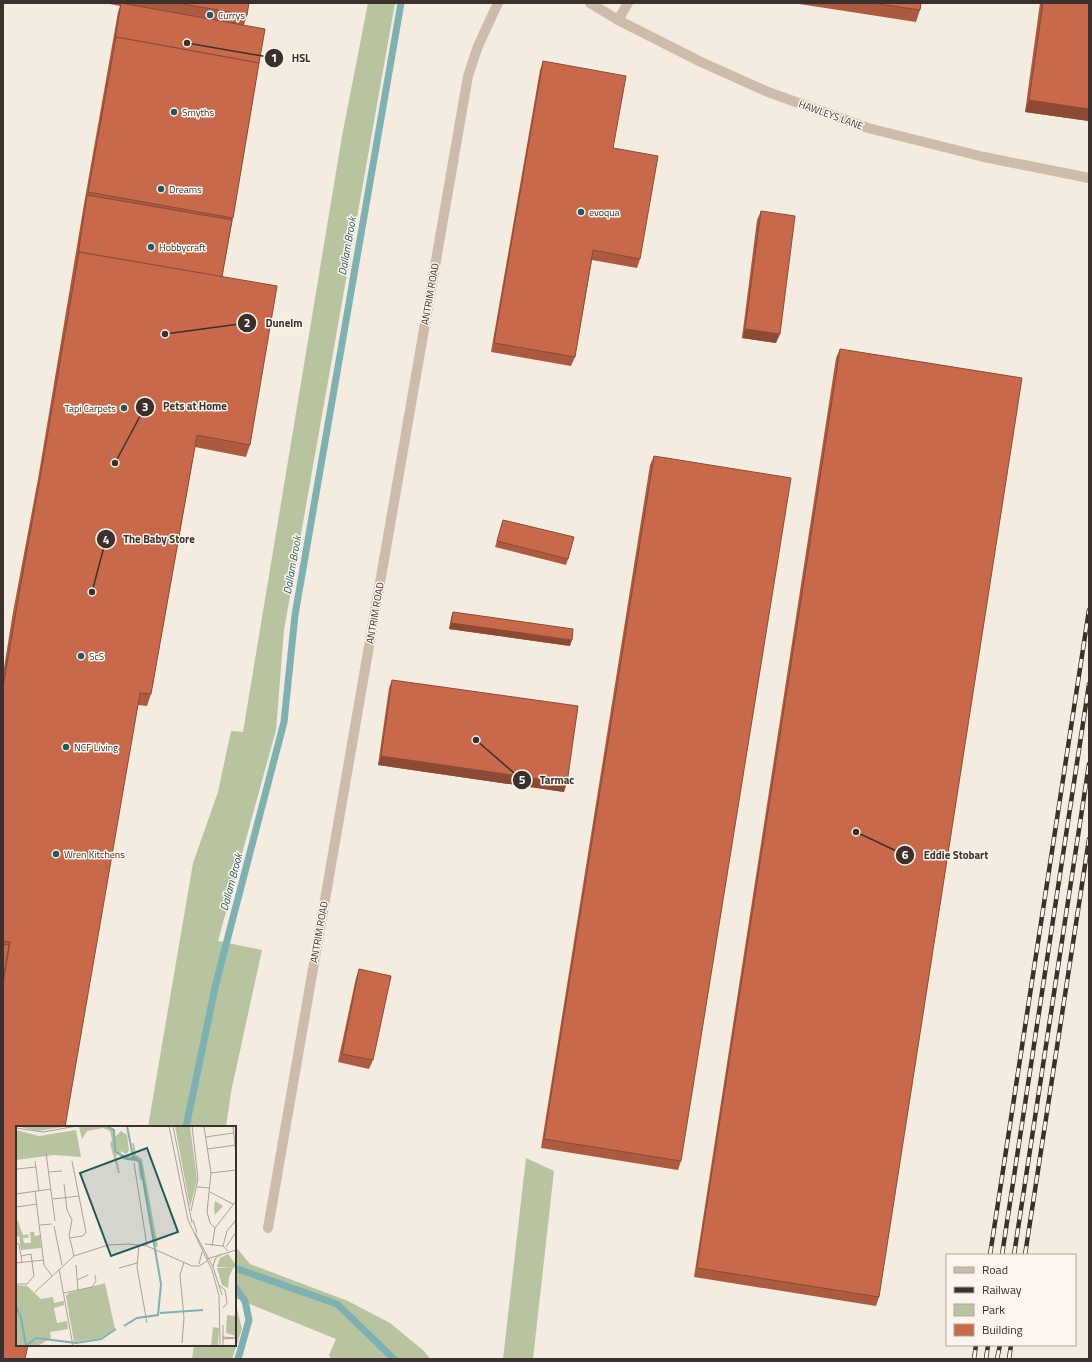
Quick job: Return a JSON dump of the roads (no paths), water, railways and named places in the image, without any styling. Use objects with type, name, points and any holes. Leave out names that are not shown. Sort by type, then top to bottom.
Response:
[{"type":"street","name":"ANTRIM ROAD","points":[[268,1228],[468,76],[478,46],[498,3]]},
{"type":"street","name":"HAWLEYS LANE","points":[[590,3],[618,20],[701,62],[768,92],[868,128],[984,157],[1089,178]]},
{"type":"street","points":[[618,20],[628,3]]},
{"type":"waterway","name":"Dallam Brook","points":[[186,1126],[216,983],[284,722],[295,615],[401,3]]},
{"type":"waterway","points":[[236,1268],[337,1304],[394,1359]]},
{"type":"waterway","points":[[236,1288],[245,1301],[249,1320],[238,1359]]},
{"type":"railway","points":[[990,1254],[1089,610]]},
{"type":"railway","points":[[1002,1254],[1089,684]]},
{"type":"railway","points":[[1014,1254],[1089,764]]},
{"type":"railway","points":[[1025,1254],[1089,839]]},
{"type":"railway","points":[[974,1359],[976,1346]]},
{"type":"railway","points":[[986,1359],[988,1346]]},
{"type":"railway","points":[[997,1359],[1000,1346]]},
{"type":"railway","points":[[1009,1359],[1011,1346]]},
{"type":"place","name":"Currys","points":[[210,15]]},
{"type":"place","name":"HSL","points":[[187,43]]},
{"type":"place","name":"Smyths","points":[[174,112]]},
{"type":"place","name":"Dreams","points":[[161,189]]},
{"type":"place","name":"evoqua","points":[[581,212]]},
{"type":"place","name":"Hobbycraft","points":[[151,247]]},
{"type":"place","name":"Dunelm","points":[[165,334]]},
{"type":"place","name":"Tapi Carpets","points":[[124,408]]},
{"type":"place","name":"Pets at Home","points":[[115,463]]},
{"type":"place","name":"The Baby Store","points":[[92,592]]},
{"type":"place","name":"ScS","points":[[81,656]]},
{"type":"place","name":"Tarmac","points":[[476,740]]},
{"type":"place","name":"NCF Living","points":[[66,747]]},
{"type":"place","name":"Eddie Stobart","points":[[856,832]]},
{"type":"place","name":"Wren Kitchens","points":[[56,854]]}]
